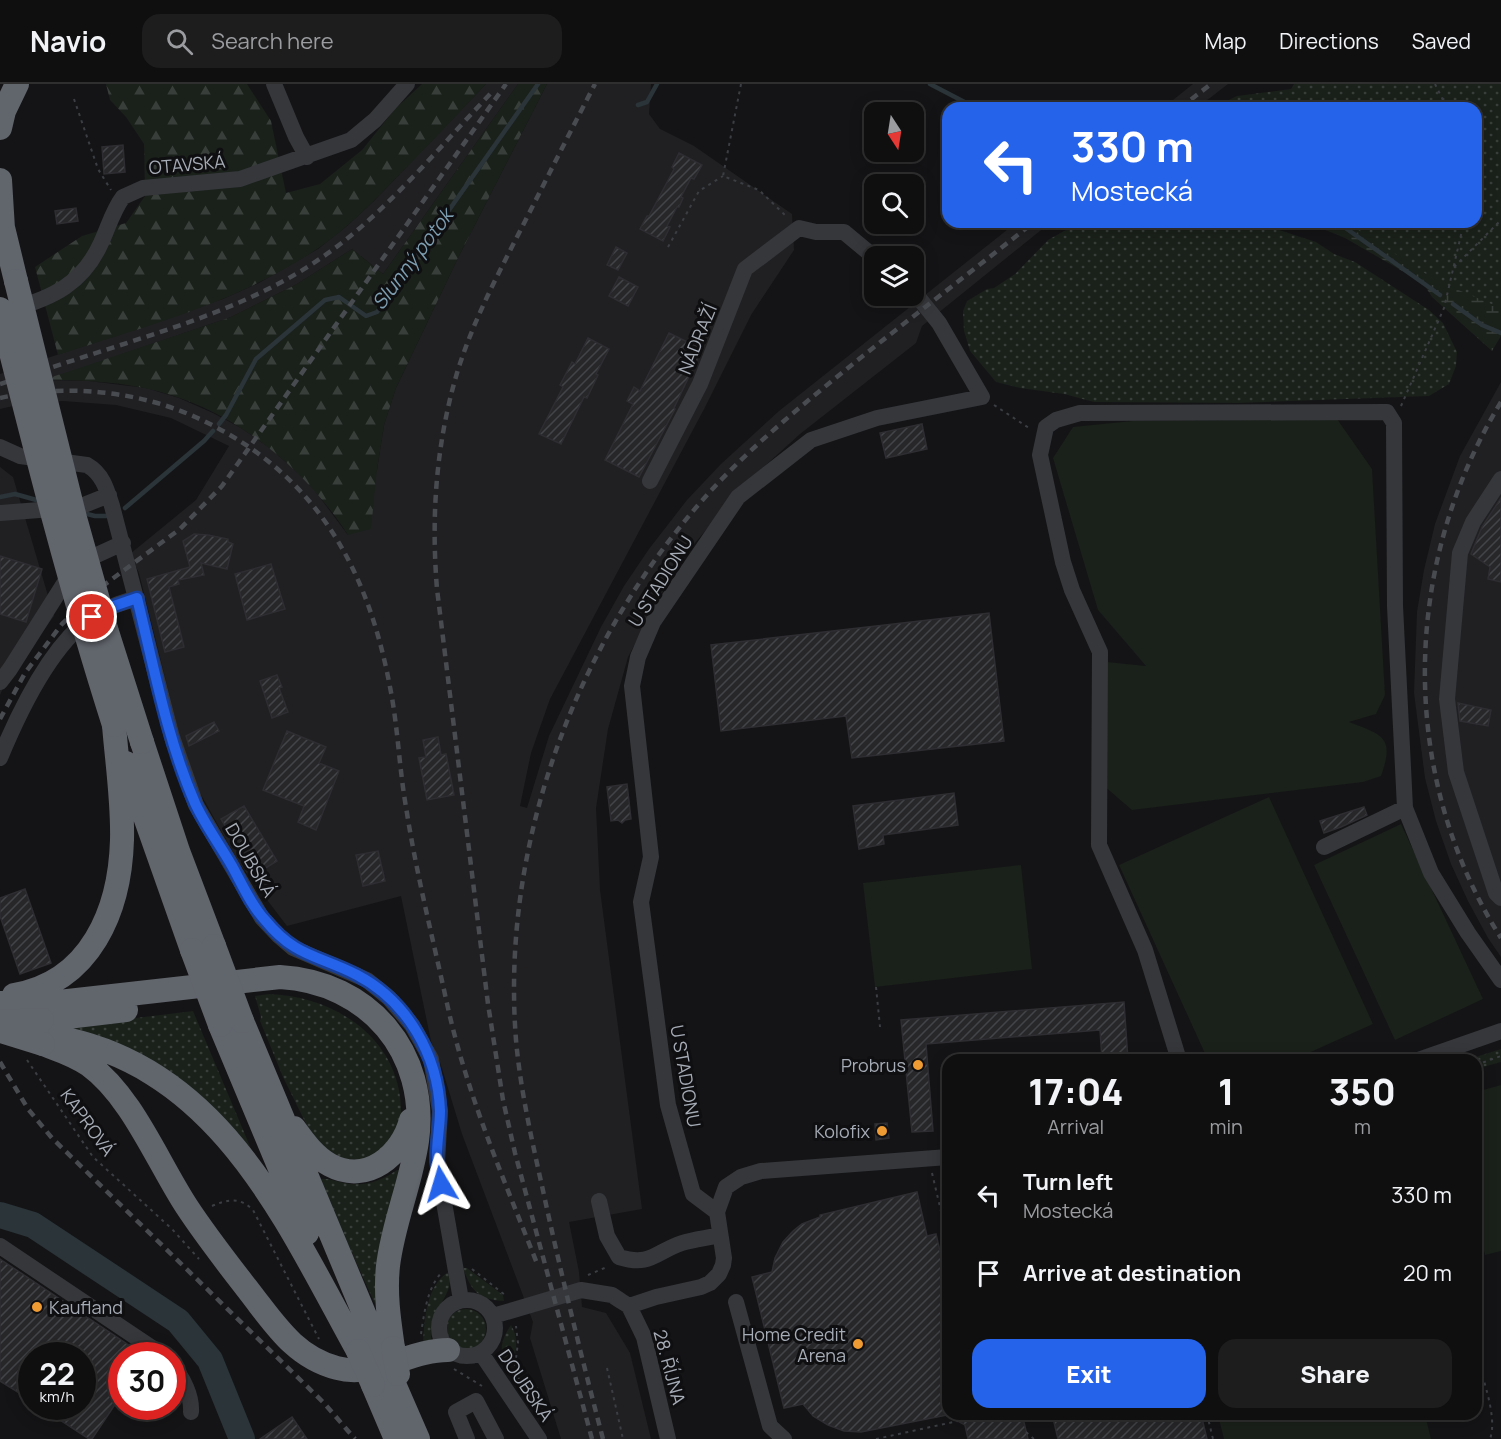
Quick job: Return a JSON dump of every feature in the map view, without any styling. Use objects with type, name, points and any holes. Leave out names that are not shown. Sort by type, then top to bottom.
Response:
[{"type":"highway","points":[[0,129],[4,111],[17,84]]},
{"type":"highway","points":[[0,180],[2,222],[75,518],[106,632],[126,747],[121,804],[120,866],[113,897],[101,929],[89,951],[70,971],[39,1025]]},
{"type":"highway","points":[[0,311],[60,544],[114,725],[178,851],[203,948],[231,1023],[378,1351]]},
{"type":"highway","points":[[0,1031],[127,1010],[256,979],[280,977],[311,980],[340,991],[354,998],[378,1018],[404,1055],[414,1085],[418,1112],[417,1140],[394,1229],[388,1267],[387,1307],[378,1351]]},
{"type":"highway","points":[[0,997],[39,1025],[70,1054],[106,1079],[122,1099],[192,1214],[280,1332],[295,1347],[309,1356],[337,1368],[348,1370],[369,1369],[422,1353],[448,1359]]},
{"type":"highway","points":[[0,1003],[39,1025],[124,1058],[173,1088],[210,1119],[261,1180],[378,1351]]},
{"type":"highway","points":[[0,1022],[39,1025]]},
{"type":"highway","points":[[231,1023],[287,1118],[309,1147],[321,1159],[338,1169],[357,1171],[381,1164],[399,1148],[414,1109],[414,1085]]},
{"type":"highway","points":[[268,1086],[388,1379],[418,1439]]},
{"type":"highway","points":[[388,1379],[396,1439]]},
{"type":"street","points":[[274,84],[307,157]]},
{"type":"street","name":"OTAVSKÁ","points":[[119,202],[123,197],[142,188],[240,179],[351,140],[375,120],[407,84]]},
{"type":"street","points":[[0,311],[36,303],[52,296],[80,275],[100,246],[119,202]]},
{"type":"street","points":[[799,228],[816,232],[844,232],[864,249]]},
{"type":"street","name":"NÁDRAŽÍ","points":[[650,481],[700,384],[745,269],[799,228]]},
{"type":"street","points":[[924,304],[939,323],[982,397]]},
{"type":"street","name":"U STADIONU","points":[[717,1212],[693,1194],[668,1105],[641,903],[651,857],[632,686],[638,657],[653,622],[738,497],[812,440],[877,418],[982,397]]},
{"type":"street","points":[[1177,1054],[1145,950],[1099,845],[1100,652],[1072,590],[1040,456],[1046,427],[1056,420],[1080,413],[1387,412],[1394,423],[1395,606],[1406,808],[1431,873],[1468,933],[1501,980]]},
{"type":"street","name":"DOUBSKÁ","points":[[0,447],[20,456],[87,465],[96,470],[105,483],[109,495],[172,737],[196,805],[262,918],[279,936],[293,948],[367,980],[389,998],[412,1025],[422,1042],[431,1059],[440,1111],[437,1162],[461,1300]]},
{"type":"street","points":[[1501,479],[1473,522],[1460,553],[1447,699],[1456,772],[1497,893],[1501,898]]},
{"type":"street","points":[[0,513],[79,507],[109,495]]},
{"type":"street","points":[[0,682],[72,571],[88,559],[123,543]]},
{"type":"street","points":[[0,758],[23,706],[67,640],[92,617],[111,607],[137,598]]},
{"type":"street","points":[[1324,847],[1406,808]]},
{"type":"street","points":[[1436,1054],[1501,1031]]},
{"type":"street","points":[[448,1359],[438,1326],[445,1309],[461,1300],[483,1305],[493,1316],[581,1290],[612,1295],[629,1306],[711,1283],[723,1265],[717,1212],[726,1187],[741,1177],[761,1171],[942,1157]]},
{"type":"street","points":[[599,1201],[607,1236],[619,1257],[636,1262],[654,1257],[682,1243],[720,1235]]},
{"type":"street","points":[[0,1246],[143,1342]]},
{"type":"street","points":[[736,1302],[770,1426],[784,1439]]},
{"type":"street","name":"28. ŘÍJNA","points":[[629,1306],[644,1337],[668,1439]]},
{"type":"street","name":"DOUBSKÁ","points":[[448,1359],[459,1356],[470,1357],[481,1353],[493,1341],[495,1324],[493,1316]]},
{"type":"street","name":"DOUBSKÁ","points":[[481,1353],[537,1436]]},
{"type":"street","points":[[186,1390],[191,1401],[191,1412]]},
{"type":"street","points":[[476,1401],[494,1434],[467,1434],[456,1412],[476,1401]]},
{"type":"path","points":[[668,247],[699,190],[723,176],[741,84]]},
{"type":"path","points":[[1435,84],[1444,102]]},
{"type":"path","points":[[74,99],[98,169],[119,202]]},
{"type":"path","points":[[723,176],[759,190],[799,228]]},
{"type":"path","points":[[1454,268],[1501,220]]},
{"type":"path","points":[[1394,423],[1444,308],[1463,228]]},
{"type":"path","points":[[982,397],[1028,426],[1042,444]]},
{"type":"path","points":[[876,987],[880,1027]]},
{"type":"path","name":"KAPROVÁ","points":[[39,1025],[93,1157],[172,1229]]},
{"type":"path","points":[[1482,1063],[1501,1056]]},
{"type":"path","points":[[928,1158],[942,1216]]},
{"type":"path","points":[[212,1206],[224,1200],[238,1200],[253,1210],[323,1346],[332,1355],[337,1368]]},
{"type":"path","points":[[586,1275],[604,1270],[619,1257]]},
{"type":"path","points":[[422,1353],[420,1344],[424,1310],[439,1274],[447,1269],[468,1265],[506,1296],[518,1330],[514,1374],[517,1379],[533,1383],[540,1396],[537,1436]]},
{"type":"path","points":[[448,1359],[488,1390]]},
{"type":"path","points":[[607,1368],[623,1439]]},
{"type":"path","points":[[1482,1377],[1493,1430],[1490,1439]]},
{"type":"path","points":[[1208,1420],[1213,1439]]},
{"type":"path","points":[[876,1439],[958,1421]]},
{"type":"path","points":[[1026,1432],[1034,1439]]},
{"type":"shaded area","points":[[486,84],[518,84],[383,274],[352,249],[297,284],[231,317],[46,380],[89,381],[146,388],[179,398],[213,413],[241,428],[271,449],[309,483],[348,535],[377,470],[384,425],[396,388],[459,256],[547,84],[651,84],[649,114],[660,129],[694,146],[792,214],[794,250],[751,315],[703,411],[550,699],[531,753],[520,806],[527,808],[549,736],[601,627],[624,586],[649,549],[687,500],[721,464],[779,411],[911,306],[924,306],[924,296],[1009,228],[1044,228],[922,326],[916,343],[800,434],[744,485],[678,563],[628,657],[608,729],[596,808],[600,890],[642,1209],[569,1222],[579,1272],[582,1307],[606,1313],[630,1353],[651,1439],[561,1439],[530,1338],[533,1322],[462,1134],[440,1062],[431,1041],[401,896],[287,926],[239,863],[199,791],[181,741],[139,573],[130,554],[196,500],[229,446],[171,418],[116,405],[63,401],[22,404],[0,409],[0,374],[223,299],[259,283],[318,249],[374,201]]},
{"type":"shaded area","points":[[1193,84],[1228,84],[1205,102],[1170,102]]},
{"type":"shaded area","points":[[1501,382],[1501,957],[1468,901],[1451,864],[1436,821],[1425,778],[1414,693],[1417,612],[1435,524],[1460,456]]},
{"type":"shaded area","points":[[0,467],[13,477],[54,616],[6,682],[0,695]]},
{"type":"green space","points":[[106,84],[247,84],[271,121],[286,193],[320,184],[362,150],[395,109],[422,84],[486,84],[370,205],[317,249],[287,268],[192,311],[58,355],[35,267],[82,236],[126,223],[145,196],[144,144],[126,117],[110,100]]},
{"type":"green space","points":[[518,84],[547,84],[459,256],[396,388],[384,425],[371,529],[348,535],[309,484],[285,462],[260,441],[205,408],[175,396],[144,388],[94,381],[43,380],[231,317],[297,284],[352,249],[383,274]]},
{"type":"green space","points":[[1294,84],[1501,84],[1501,309],[1453,293],[1339,228],[1482,228],[1482,102],[1224,102],[1237,96],[1291,89]]},
{"type":"green space","points":[[1072,228],[1273,228],[1316,242],[1334,254],[1355,262],[1429,310],[1443,323],[1457,352],[1456,366],[1449,384],[1429,396],[1238,403],[1094,402],[1064,394],[996,382],[970,351],[964,331],[963,311],[967,301],[987,289],[994,288],[1015,274],[1048,240]]},
{"type":"green space","points":[[1321,228],[1355,228],[1437,281],[1501,308],[1501,336],[1492,351],[1432,297],[1423,283],[1345,238]]},
{"type":"green space","points":[[1337,419],[1372,469],[1385,695],[1376,714],[1349,722],[1370,730],[1383,739],[1387,753],[1381,776],[1363,782],[1132,810],[1103,785],[1107,662],[1146,666],[1098,610],[1053,458],[1073,427],[1133,421]]},
{"type":"green space","points":[[1269,797],[1373,1024],[1306,1054],[1205,1054],[1119,865]]},
{"type":"green space","points":[[1401,824],[1483,999],[1395,1040],[1314,865]]},
{"type":"green space","points":[[1021,865],[1032,969],[875,987],[863,883]]},
{"type":"green space","points":[[269,994],[312,1001],[332,1009],[368,1033],[382,1050],[392,1068],[399,1090],[401,1116],[398,1132],[374,1159],[341,1160],[314,1140],[283,1077],[260,1021],[255,996]]},
{"type":"green space","points":[[193,1011],[252,1151],[211,1106],[165,1068],[121,1045],[63,1027]]},
{"type":"green space","points":[[1501,1049],[1501,1062],[1482,1067],[1482,1055]]},
{"type":"green space","points":[[1501,1085],[1501,1251],[1485,1255],[1482,1243],[1482,1090]]},
{"type":"green space","points":[[401,1170],[378,1275],[375,1304],[321,1179],[366,1184]]},
{"type":"green space","points":[[463,1268],[467,1268],[503,1295],[504,1301],[488,1299],[477,1293],[469,1283]]},
{"type":"green space","points":[[450,1271],[448,1290],[432,1321],[432,1343],[423,1346],[424,1326],[431,1294],[442,1277]]},
{"type":"green space","points":[[466,1309],[480,1315],[486,1329],[480,1343],[466,1349],[452,1343],[446,1329],[452,1315]]},
{"type":"green space","points":[[511,1325],[514,1330],[516,1348],[509,1372],[503,1359],[502,1343]]},
{"type":"green space","points":[[1219,1420],[1426,1420],[1431,1439],[1224,1439]]},
{"type":"building","points":[[123,145],[125,172],[104,174],[102,147]]},
{"type":"building","points":[[679,153],[702,165],[694,179],[691,178],[681,197],[683,198],[667,226],[670,227],[663,241],[640,229],[674,169],[672,167]]},
{"type":"building","points":[[76,208],[78,221],[57,224],[55,211]]},
{"type":"building","points":[[616,247],[627,253],[618,270],[607,265]]},
{"type":"building","points":[[619,277],[638,287],[628,306],[609,296]]},
{"type":"building","points":[[669,333],[702,349],[675,409],[639,477],[605,460],[633,404],[627,401],[634,387],[640,391]]},
{"type":"building","points":[[588,338],[609,349],[587,398],[584,397],[561,444],[539,434],[563,387],[560,385],[572,362],[575,364]]},
{"type":"building","points":[[922,424],[927,449],[886,458],[880,433]]},
{"type":"building","points":[[1501,498],[1501,582],[1488,579],[1490,567],[1471,554],[1482,527]]},
{"type":"building","points":[[194,534],[228,539],[228,542],[233,544],[227,569],[201,563],[204,575],[178,580],[179,584],[169,587],[184,647],[165,652],[147,579],[190,567],[183,541]]},
{"type":"building","points":[[0,556],[42,569],[26,622],[0,614]]},
{"type":"building","points":[[271,564],[285,609],[247,620],[235,574]]},
{"type":"building","points":[[989,613],[1004,741],[852,758],[846,716],[721,731],[711,645]]},
{"type":"building","points":[[277,675],[288,712],[272,718],[260,681]]},
{"type":"building","points":[[1458,703],[1491,710],[1488,726],[1460,721]]},
{"type":"building","points":[[214,722],[219,731],[189,746],[186,736]]},
{"type":"building","points":[[287,731],[326,747],[319,763],[339,771],[316,830],[298,822],[304,806],[263,790]]},
{"type":"building","points":[[438,737],[441,755],[446,754],[454,795],[427,800],[419,758],[426,757],[423,740]]},
{"type":"building","points":[[627,784],[631,819],[622,823],[618,820],[611,821],[607,787]]},
{"type":"building","points":[[954,793],[958,825],[883,835],[884,844],[859,849],[853,806]]},
{"type":"building","points":[[244,806],[277,861],[254,875],[221,819]]},
{"type":"building","points":[[1364,807],[1367,815],[1324,833],[1320,821]]},
{"type":"building","points":[[378,851],[385,881],[363,886],[356,855]]},
{"type":"building","points":[[25,889],[51,963],[20,974],[0,916],[0,898]]},
{"type":"building","points":[[1124,1002],[1128,1054],[1102,1054],[1100,1030],[926,1044],[933,1131],[912,1132],[901,1020]]},
{"type":"building","name":"Kolofix","points":[[887,1123],[889,1138],[876,1140],[875,1124]]},
{"type":"building","name":"Home Credit Arena","points":[[917,1192],[927,1236],[936,1234],[942,1260],[942,1416],[861,1432],[844,1431],[828,1425],[813,1416],[803,1404],[784,1408],[752,1277],[772,1272],[775,1258],[783,1242],[802,1224],[820,1215]]},
{"type":"building","name":"Kaufland","points":[[0,1259],[124,1342],[108,1342],[108,1415],[92,1439],[60,1420],[96,1420],[96,1342],[18,1342],[18,1392],[0,1381]]},
{"type":"building","points":[[292,1417],[307,1439],[260,1439]]},
{"type":"building","name":"Home Credit Arena","points":[[956,1420],[1023,1420],[1028,1439],[968,1439],[965,1425]]},
{"type":"building","points":[[1053,1420],[1202,1420],[1207,1439],[1058,1439]]},
{"type":"waterway","name":"Slunný potok","points":[[219,424],[256,359],[325,300],[339,297],[366,316],[377,312],[538,84]]},
{"type":"waterway","points":[[638,105],[647,102],[657,84]]},
{"type":"waterway","points":[[930,84],[964,102]]},
{"type":"waterway","points":[[1345,228],[1440,295]]},
{"type":"waterway","points":[[1453,304],[1482,325],[1501,333]]},
{"type":"waterway","name":"Slunný potok","points":[[125,508],[213,431]]},
{"type":"waterway","name":"Slunný potok","points":[[0,497],[15,494],[40,501]]},
{"type":"waterway","name":"Slunný potok","points":[[83,513],[107,516]]},
{"type":"waterway","points":[[0,1215],[33,1225],[178,1321],[210,1360],[242,1439]]},
{"type":"railway","points":[[0,719],[25,673],[62,624],[104,585],[180,529],[222,486],[506,84]]},
{"type":"railway","points":[[592,1439],[515,1153],[503,1100],[488,1004],[437,589],[435,507],[444,426],[463,355],[493,286],[595,84]]},
{"type":"railway","points":[[1188,102],[1211,84]]},
{"type":"railway","points":[[0,384],[185,323],[239,302],[291,277],[339,245],[380,210],[493,91]]},
{"type":"railway","points":[[603,1439],[538,1167],[525,1104],[516,1040],[514,964],[522,888],[537,813],[560,740],[590,669],[627,602],[670,540],[719,482],[735,465],[823,388],[1026,228]]},
{"type":"railway","points":[[0,398],[26,393],[80,391],[133,397],[184,412],[246,445],[280,471],[308,500],[332,532],[352,567],[368,604],[380,644],[393,702],[414,855],[454,1034],[486,1134],[538,1266]]},
{"type":"railway","points":[[1501,402],[1468,465],[1444,532],[1430,601],[1425,670],[1429,740],[1443,809],[1467,875],[1501,938]]},
{"type":"railway","points":[[0,1062],[28,1109],[52,1138],[324,1403],[355,1439]]},
{"type":"place","name":"Probrus","points":[[918,1065]]},
{"type":"place","name":"Kolofix","points":[[882,1131]]},
{"type":"place","name":"Kaufland","points":[[37,1307]]},
{"type":"place","name":"Home Credit Arena","points":[[858,1344]]},
{"type":"route","points":[[92,617],[111,607],[137,598],[172,737],[184,775],[196,805],[262,918],[293,948],[367,980],[403,1012],[412,1025],[431,1059],[435,1078],[440,1111],[437,1162],[441,1184]]}]
